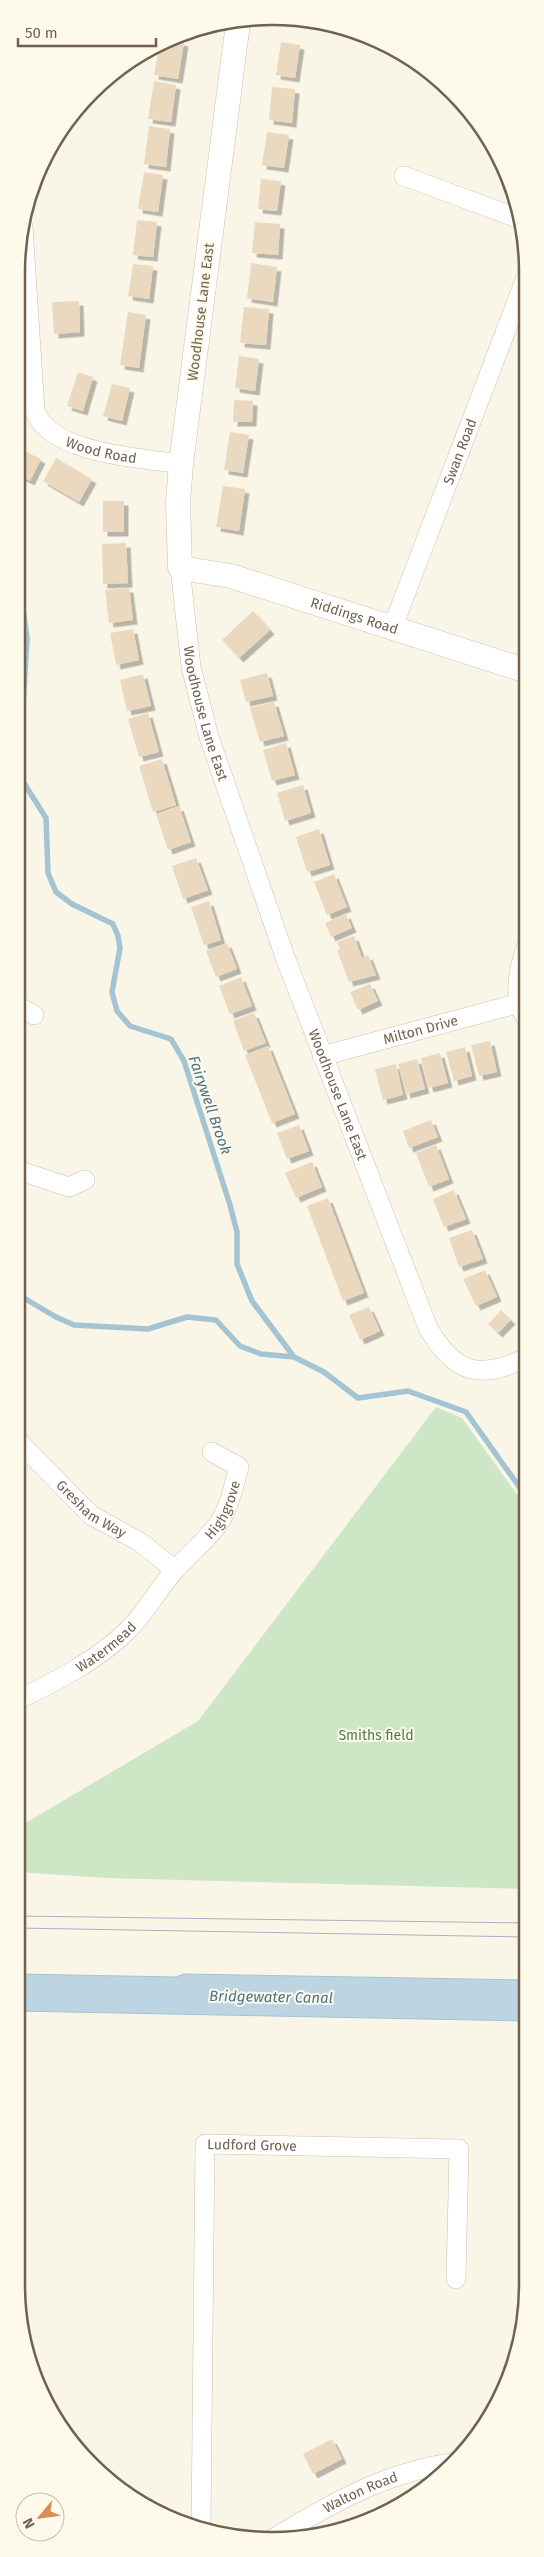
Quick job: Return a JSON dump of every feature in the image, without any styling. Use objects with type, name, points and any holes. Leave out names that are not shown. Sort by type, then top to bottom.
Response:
[{"type":"street","name":"Woodhouse Lane East","points":[[237,27],[181,464],[178,502],[180,568],[186,638],[196,694],[250,862],[322,1056],[428,1328],[440,1349],[454,1361],[469,1369],[485,1371],[503,1368],[519,1361]]},
{"type":"street","points":[[404,176],[513,216]]},
{"type":"street","name":"Wood Road","points":[[25,271],[35,411],[38,419],[46,428],[73,443],[97,451],[181,464]]},
{"type":"street","name":"Swan Road","points":[[392,629],[519,296]]},
{"type":"street","name":"Riddings Road","points":[[180,568],[231,576],[519,669]]},
{"type":"street","points":[[519,972],[519,989]]},
{"type":"street","name":"Milton Drive","points":[[322,1056],[519,1003]]},
{"type":"street","points":[[25,1173],[69,1187],[85,1180]]},
{"type":"street","name":"Gresham Way","points":[[25,1448],[91,1515],[140,1542],[175,1570]]},
{"type":"street","name":"Highgrove","points":[[175,1570],[221,1519],[247,1468],[212,1452]]},
{"type":"street","name":"Watermead","points":[[25,1696],[55,1681],[106,1649],[126,1632],[146,1610],[175,1570]]},
{"type":"street","name":"Ludford Grove","points":[[201,2522],[205,2144],[459,2149],[456,2279]]},
{"type":"street","name":"Walton Road","points":[[286,2531],[344,2498],[380,2481],[416,2469],[442,2465]]},
{"type":"green space","name":"Smiths field","points":[[436,1407],[462,1418],[519,1495],[519,1889],[106,1878],[25,1873],[25,1823],[198,1721]]},
{"type":"water","name":"Bridgewater Canal","points":[[25,1974],[176,1977],[184,1974],[519,1980],[519,2021],[25,2011]]},
{"type":"building","points":[[184,42],[178,79],[154,75],[158,53]]},
{"type":"building","points":[[281,42],[300,45],[295,78],[276,75]]},
{"type":"building","points":[[154,81],[176,85],[171,122],[148,119]]},
{"type":"building","points":[[272,87],[295,89],[292,123],[269,120]]},
{"type":"building","points":[[149,126],[170,129],[166,167],[144,164]]},
{"type":"building","points":[[267,132],[289,135],[284,168],[262,165]]},
{"type":"building","points":[[144,172],[163,175],[158,212],[138,209]]},
{"type":"building","points":[[261,179],[281,181],[277,211],[258,209]]},
{"type":"building","points":[[137,220],[157,222],[153,257],[133,255]]},
{"type":"building","points":[[255,222],[280,224],[278,255],[252,253]]},
{"type":"building","points":[[251,263],[277,267],[273,302],[247,298]]},
{"type":"building","points":[[133,264],[153,266],[149,299],[128,296]]},
{"type":"building","points":[[79,301],[80,332],[54,334],[52,302]]},
{"type":"building","points":[[244,307],[269,309],[266,345],[240,343]]},
{"type":"building","points":[[128,312],[146,315],[139,368],[120,365]]},
{"type":"building","points":[[239,356],[259,359],[255,391],[235,388]]},
{"type":"building","points":[[78,372],[93,377],[83,411],[67,406]]},
{"type":"building","points":[[112,384],[130,388],[122,421],[103,416]]},
{"type":"building","points":[[234,400],[253,401],[252,422],[233,422]]},
{"type":"building","points":[[230,432],[249,435],[243,473],[224,470]]},
{"type":"building","points":[[25,451],[41,459],[30,481],[25,478]]},
{"type":"building","points":[[56,458],[92,479],[79,502],[43,481]]},
{"type":"building","points":[[223,486],[245,489],[239,531],[216,527]]},
{"type":"building","points":[[103,501],[124,501],[124,532],[103,532]]},
{"type":"building","points":[[126,543],[128,583],[103,584],[102,544]]},
{"type":"building","points":[[129,588],[133,620],[109,623],[105,590]]},
{"type":"building","points":[[253,611],[270,630],[239,658],[222,640]]},
{"type":"building","points":[[133,629],[139,660],[116,665],[110,633]]},
{"type":"building","points":[[267,673],[273,696],[246,702],[240,680]]},
{"type":"building","points":[[143,674],[151,706],[127,711],[120,680]]},
{"type":"building","points":[[274,702],[284,736],[260,742],[250,708]]},
{"type":"building","points":[[148,713],[159,752],[139,757],[128,719]]},
{"type":"building","points":[[286,743],[295,775],[272,781],[263,750]]},
{"type":"building","points":[[162,759],[176,805],[153,812],[139,766]]},
{"type":"building","points":[[303,785],[311,813],[285,821],[277,793]]},
{"type":"building","points":[[179,806],[191,842],[168,850],[156,814]]},
{"type":"building","points":[[319,829],[330,865],[307,872],[296,837]]},
{"type":"building","points":[[196,858],[208,890],[183,899],[172,866]]},
{"type":"building","points":[[334,874],[347,907],[327,915],[314,882]]},
{"type":"building","points":[[209,901],[221,940],[204,945],[191,907]]},
{"type":"building","points":[[346,914],[352,928],[331,937],[325,923]]},
{"type":"building","points":[[354,936],[362,958],[368,955],[376,975],[349,982],[337,950],[340,949],[337,942]]},
{"type":"building","points":[[227,943],[237,969],[216,977],[206,951]]},
{"type":"building","points":[[241,977],[252,1006],[230,1014],[219,986]]},
{"type":"building","points":[[370,984],[378,1001],[358,1010],[350,992]]},
{"type":"building","points":[[254,1013],[266,1043],[244,1051],[233,1021]]},
{"type":"building","points":[[490,1041],[497,1072],[479,1076],[471,1045]]},
{"type":"building","points":[[268,1046],[295,1114],[272,1123],[245,1055]]},
{"type":"building","points":[[465,1047],[472,1076],[454,1081],[446,1052]]},
{"type":"building","points":[[440,1053],[448,1083],[429,1088],[421,1058]]},
{"type":"building","points":[[417,1059],[425,1089],[406,1094],[398,1064]]},
{"type":"building","points":[[396,1064],[403,1095],[383,1100],[375,1069]]},
{"type":"building","points":[[431,1120],[438,1137],[409,1148],[403,1131]]},
{"type":"building","points":[[299,1125],[309,1151],[287,1159],[277,1133]]},
{"type":"building","points":[[436,1145],[449,1179],[429,1187],[416,1153]]},
{"type":"building","points":[[312,1162],[322,1187],[296,1198],[285,1173]]},
{"type":"building","points":[[454,1190],[466,1219],[444,1227],[433,1199]]},
{"type":"building","points":[[328,1198],[364,1293],[343,1301],[307,1206]]},
{"type":"building","points":[[472,1230],[483,1259],[459,1267],[449,1238]]},
{"type":"building","points":[[485,1270],[497,1297],[476,1306],[463,1279]]},
{"type":"building","points":[[369,1307],[380,1331],[360,1340],[349,1315]]},
{"type":"building","points":[[501,1310],[511,1320],[498,1333],[488,1324]]},
{"type":"building","points":[[332,2439],[342,2459],[313,2474],[303,2454]]},
{"type":"waterway","name":"Fairywell Brook","points":[[25,624],[27,638],[25,673]]},
{"type":"waterway","name":"Fairywell Brook","points":[[25,785],[46,818],[48,873],[56,892],[72,904],[113,924],[118,936],[120,948],[112,992],[117,1011],[130,1026],[171,1039],[184,1061],[230,1205],[237,1232],[237,1264],[252,1301],[294,1357],[324,1372],[358,1398],[408,1391],[466,1412],[519,1487]]},
{"type":"waterway","points":[[25,1299],[74,1325],[148,1329],[187,1317],[216,1320],[240,1346],[261,1354],[294,1357]]},
{"type":"tram line","points":[[25,1916],[519,1923]]},
{"type":"tram line","points":[[25,1928],[519,1937]]}]
